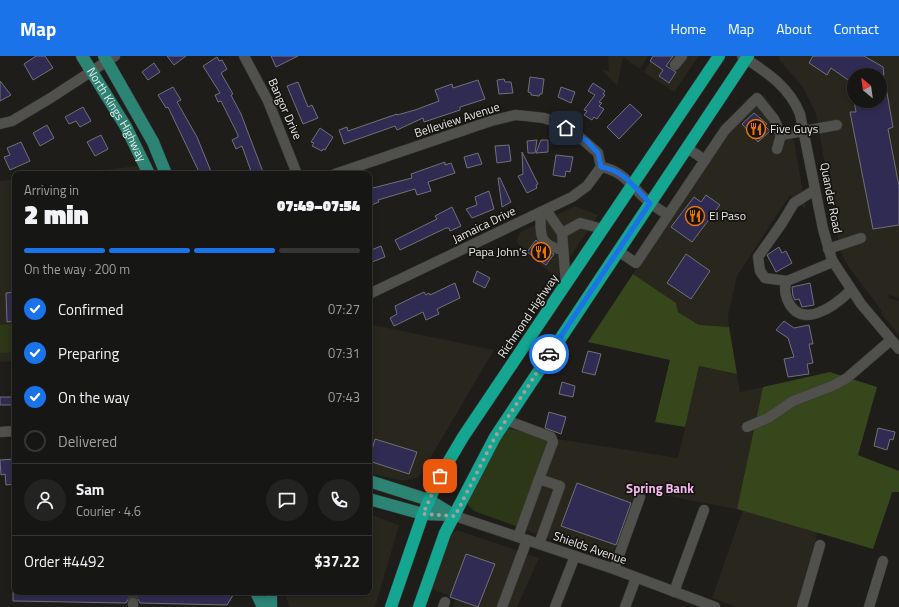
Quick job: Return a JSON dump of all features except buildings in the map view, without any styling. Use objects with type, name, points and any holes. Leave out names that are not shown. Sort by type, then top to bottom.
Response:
[{"type":"highway","name":"Richmond Highway","points":[[391,607],[413,539],[423,514],[463,437],[719,56]]},
{"type":"highway","points":[[419,607],[433,565],[446,533],[478,469],[506,420],[687,148],[745,57]]},
{"type":"main road","name":"North Kings Highway","points":[[82,56],[126,128],[147,171]]},
{"type":"main road","name":"North Kings Highway","points":[[108,58],[153,142],[165,171]]},
{"type":"main road","points":[[372,482],[429,500],[455,516]]},
{"type":"main road","points":[[372,500],[423,514],[455,516]]},
{"type":"main road","points":[[257,595],[263,607]]},
{"type":"main road","points":[[271,595],[271,607]]},
{"type":"street","name":"Bangor Drive","points":[[244,56],[268,101],[296,171]]},
{"type":"street","points":[[675,66],[682,56]]},
{"type":"street","name":"Quander Road","points":[[745,57],[773,77],[783,87],[797,107],[804,132],[828,249],[833,262],[851,290],[899,349]]},
{"type":"street","points":[[0,124],[18,117],[92,71],[108,58]]},
{"type":"street","points":[[618,251],[636,263],[725,130],[757,98],[774,119],[781,135],[777,149]]},
{"type":"street","name":"Belleview Avenue","points":[[344,171],[491,121],[515,116],[544,118],[574,132],[598,153],[601,167]]},
{"type":"street","points":[[781,135],[837,125]]},
{"type":"street","points":[[687,148],[705,160]]},
{"type":"street","points":[[601,167],[618,171],[650,203],[668,216]]},
{"type":"street","name":"Jamaica Drive","points":[[372,293],[544,211],[583,190],[601,167]]},
{"type":"street","points":[[816,190],[794,203],[782,224],[758,257],[760,271],[765,278],[787,281],[833,262]]},
{"type":"street","points":[[544,211],[562,233],[566,284]]},
{"type":"street","points":[[544,211],[540,237],[551,246],[563,250]]},
{"type":"street","points":[[562,233],[580,223],[603,229]]},
{"type":"street","points":[[828,249],[861,238]]},
{"type":"street","points":[[787,281],[784,285],[786,296],[790,305],[795,311],[803,314],[825,311],[837,304],[851,290]]},
{"type":"street","points":[[747,427],[768,418],[793,402],[832,386],[847,378],[891,340]]},
{"type":"street","points":[[502,607],[539,479],[553,442],[551,437],[506,420]]},
{"type":"street","points":[[0,432],[12,431]]},
{"type":"street","points":[[539,479],[560,486],[539,544]]},
{"type":"street","points":[[614,569],[640,497]]},
{"type":"street","points":[[674,592],[704,510]]},
{"type":"street","name":"Shields Avenue","points":[[455,516],[614,569],[674,592],[699,604],[715,607]]},
{"type":"street","points":[[802,607],[820,545]]},
{"type":"street","points":[[555,607],[575,556]]},
{"type":"street","points":[[869,607],[883,561]]},
{"type":"street","points":[[625,607],[636,578]]},
{"type":"shaded area","points":[[608,56],[648,56],[640,69],[623,57],[617,86],[602,70],[609,71]]},
{"type":"shaded area","points":[[654,56],[698,57],[674,92],[644,72]]},
{"type":"shaded area","points":[[779,56],[899,56],[899,298],[889,295],[888,298],[899,301],[899,335],[881,313],[882,311],[848,266],[840,250],[816,114],[803,87],[780,61]]},
{"type":"shaded area","points":[[756,94],[765,96],[794,141],[806,210],[790,195],[737,276],[728,316],[729,327],[699,325],[678,312],[676,303],[633,274],[747,98],[750,99]]},
{"type":"shaded area","points":[[138,166],[140,171],[92,171]]},
{"type":"shaded area","points":[[12,179],[12,361],[0,362],[0,181]]},
{"type":"shaded area","points":[[575,206],[598,215],[556,278],[516,242],[520,232]]},
{"type":"shaded area","points":[[372,325],[494,350],[419,477],[403,481],[372,474]]},
{"type":"shaded area","points":[[699,366],[737,374],[740,392],[763,387],[737,509],[636,490],[610,561],[518,527],[551,438],[678,458]]},
{"type":"shaded area","points":[[743,510],[818,532],[797,607],[737,607],[712,598]]},
{"type":"shaded area","points":[[372,515],[399,525],[375,607],[289,607],[286,595],[372,595]]},
{"type":"shaded area","points":[[457,530],[539,558],[517,607],[453,607],[456,598],[428,588],[451,535]]},
{"type":"green space","points":[[633,274],[676,303],[678,312],[699,325],[729,327],[737,374],[699,366],[685,427],[655,422],[670,360],[588,342]]},
{"type":"green space","points":[[12,324],[12,352],[0,353],[0,325]]},
{"type":"green space","points":[[830,372],[877,387],[858,455],[899,471],[899,492],[892,492],[873,549],[737,509],[763,387]]},
{"type":"green space","points":[[507,428],[551,438],[518,527],[474,511],[468,505],[468,497]]},
{"type":"tunnel","points":[[133,595],[133,603]]},
{"type":"way so far","points":[[440,476],[423,514],[455,516],[495,437],[549,354]]},
{"type":"place","name":"Five Guys","points":[[756,129]]},
{"type":"place","name":"El Paso","points":[[695,216]]},
{"type":"place","name":"Papa John's","points":[[541,252]]},
{"type":"district","name":"Spring Bank","points":[[660,488]]},
{"type":"route","points":[[549,354],[650,203],[618,171],[601,167],[600,156],[598,153],[587,141],[566,128]]}]
